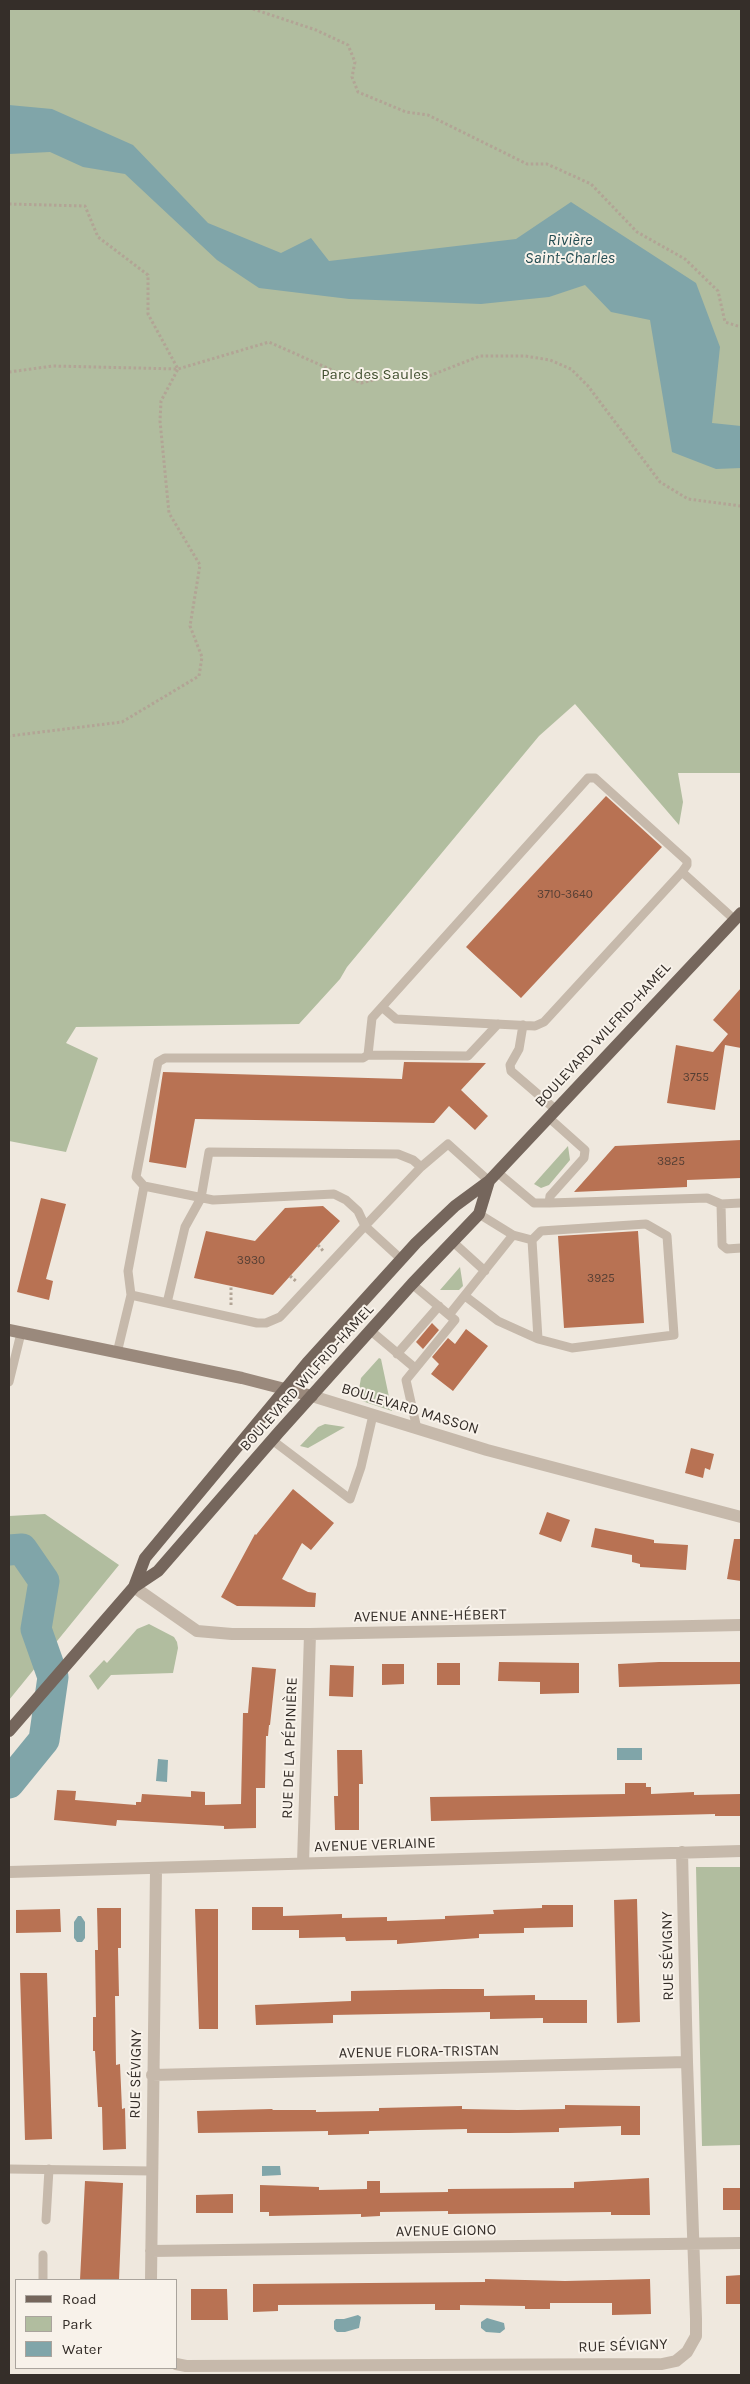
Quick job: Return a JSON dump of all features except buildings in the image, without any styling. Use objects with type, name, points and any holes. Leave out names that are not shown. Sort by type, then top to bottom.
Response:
[{"type":"main road","name":"BOULEVARD WILFRID-HAMEL","points":[[134,1587],[145,1558],[285,1388],[402,1259],[455,1206],[493,1177],[738,916]]},
{"type":"main road","name":"BOULEVARD WILFRID-HAMEL","points":[[9,1732],[134,1587],[158,1571],[412,1284],[479,1214],[493,1177]]},
{"type":"main road","name":"BOULEVARD MASSON","points":[[15,1331],[285,1388],[312,1396]]},
{"type":"street","name":"BOULEVARD MASSON","points":[[312,1396],[487,1450],[741,1518]]},
{"type":"street","name":"AVENUE ANNE-HÉBERT","points":[[134,1587],[197,1631],[310,1634],[741,1626]]},
{"type":"street","name":"RUE DE LA PÉPINIÈRE","points":[[302,1863],[310,1634]]},
{"type":"street","name":"AVENUE VERLAINE","points":[[9,1873],[741,1850]]},
{"type":"street","name":"RUE SÉVIGNY","points":[[178,2364],[186,2366],[662,2364],[676,2361],[687,2352],[696,2336],[682,1852]]},
{"type":"street","name":"RUE SÉVIGNY","points":[[151,2279],[156,1869]]},
{"type":"street","name":"AVENUE FLORA-TRISTAN","points":[[152,2075],[687,2062]]},
{"type":"street","name":"AVENUE GIONO","points":[[151,2251],[741,2243]]},
{"type":"lane","points":[[368,1055],[372,1018],[588,778],[595,778],[687,861],[687,865],[682,872],[544,1022],[535,1026],[396,1019],[382,1007]]},
{"type":"lane","points":[[682,872],[738,916]]},
{"type":"lane","points":[[402,1259],[365,1226],[358,1211],[346,1200],[334,1194],[227,1200],[201,1198],[144,1186],[136,1177],[158,1062],[165,1058],[363,1058],[368,1055],[468,1056],[498,1024]]},
{"type":"lane","points":[[523,1025],[519,1049],[510,1065],[511,1071],[585,1150],[584,1158],[550,1196],[549,1203]]},
{"type":"lane","points":[[131,1295],[266,1323],[280,1317],[421,1167],[448,1144],[493,1177],[534,1203],[707,1198],[720,1204],[741,1203]]},
{"type":"lane","points":[[167,1303],[185,1227],[201,1198],[209,1152],[398,1154],[413,1160],[421,1167]]},
{"type":"lane","points":[[117,1353],[131,1295],[128,1271],[144,1186]]},
{"type":"lane","points":[[720,1204],[722,1245],[727,1249],[741,1248]]},
{"type":"lane","points":[[479,1214],[513,1235],[532,1240]]},
{"type":"lane","points":[[465,1296],[498,1321],[538,1339],[572,1348],[674,1335],[667,1236],[646,1224],[542,1230],[532,1240],[538,1339]]},
{"type":"lane","points":[[449,1315],[513,1235]]},
{"type":"lane","points":[[453,1242],[485,1271]]},
{"type":"lane","points":[[412,1284],[455,1320],[406,1380],[417,1429]]},
{"type":"lane","points":[[397,1354],[439,1306]]},
{"type":"lane","points":[[9,1382],[15,1331]]},
{"type":"lane","points":[[370,1331],[415,1368]]},
{"type":"lane","points":[[272,1440],[350,1499],[361,1467],[373,1415]]},
{"type":"lane","points":[[9,2169],[152,2172]]},
{"type":"lane","points":[[46,2220],[49,2170]]},
{"type":"lane","points":[[42,2279],[43,2255]]},
{"type":"path","points":[[253,9],[316,30],[348,45],[355,62],[352,77],[358,92],[406,112],[428,115],[527,164],[547,164],[591,184],[637,232],[684,259],[718,291],[725,322],[741,327]]},
{"type":"path","points":[[9,204],[85,206],[98,237],[148,274],[148,314],[178,369]]},
{"type":"path","points":[[9,372],[53,366],[178,369],[269,342],[361,383],[395,375],[424,378],[480,356],[526,356],[550,360],[571,370],[588,386],[660,482],[688,500],[741,506]]},
{"type":"path","points":[[9,736],[122,722],[199,676],[202,658],[190,626],[200,565],[170,512],[160,421],[160,402],[178,369]]},
{"type":"path","points":[[230,1317],[231,1286]]},
{"type":"green space","name":"Parc des Saules","points":[[9,9],[741,9],[741,773],[678,773],[683,802],[679,825],[575,704],[539,736],[347,967],[340,979],[299,1024],[76,1027],[66,1043],[98,1058],[66,1152],[9,1141]]},
{"type":"green space","points":[[568,1146],[570,1160],[549,1185],[541,1188],[534,1184]]},
{"type":"green space","points":[[460,1267],[463,1286],[459,1290],[440,1290]]},
{"type":"green space","points":[[379,1358],[381,1359],[392,1411],[362,1401],[355,1391],[359,1389],[361,1378]]},
{"type":"green space","points":[[325,1424],[345,1427],[308,1448],[300,1446],[318,1427]]},
{"type":"green space","points":[[45,1514],[119,1565],[9,1700],[9,1516]]},
{"type":"green space","points":[[149,1624],[174,1637],[177,1642],[178,1648],[173,1673],[111,1675],[98,1690],[89,1676],[104,1660],[107,1663],[137,1629]]},
{"type":"green space","points":[[696,1867],[741,1867],[741,2145],[702,2146]]},
{"type":"water","name":"Rivière Saint-Charles","points":[[9,105],[52,109],[133,145],[208,223],[281,253],[311,238],[329,261],[516,239],[571,202],[696,283],[720,347],[712,423],[741,426],[741,468],[716,469],[672,452],[650,320],[611,312],[585,285],[549,297],[481,304],[349,299],[259,288],[217,260],[125,174],[83,167],[50,152],[9,154]]},
{"type":"water","points":[[617,1748],[642,1748],[642,1760],[617,1760]]},
{"type":"water","points":[[158,1759],[168,1760],[167,1782],[156,1781]]},
{"type":"water","points":[[78,1916],[81,1916],[85,1922],[85,1938],[82,1942],[77,1942],[74,1938],[74,1922]]},
{"type":"water","points":[[262,2166],[280,2166],[281,2175],[262,2176]]},
{"type":"water","points":[[358,2315],[361,2317],[359,2328],[345,2332],[337,2332],[334,2329],[334,2321],[336,2319]]},
{"type":"water","points":[[487,2318],[504,2323],[505,2329],[500,2333],[486,2332],[481,2328],[481,2322]]},
{"type":"waterway","points":[[9,1550],[22,1549],[44,1581],[36,1629],[53,1677],[44,1740],[9,1783]]}]
